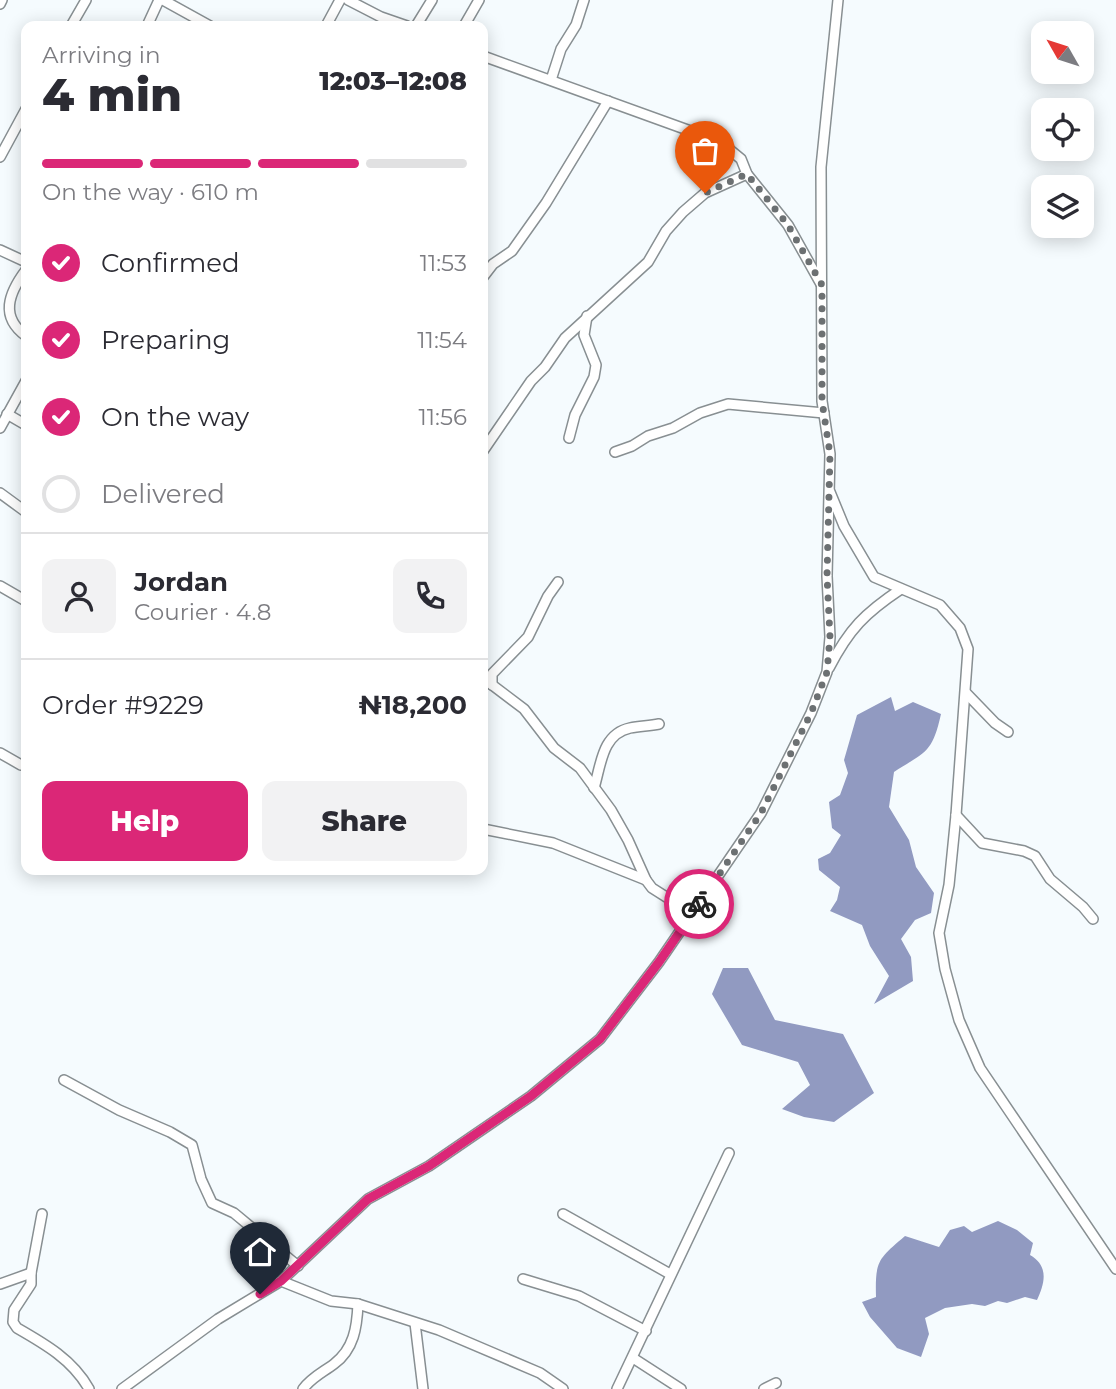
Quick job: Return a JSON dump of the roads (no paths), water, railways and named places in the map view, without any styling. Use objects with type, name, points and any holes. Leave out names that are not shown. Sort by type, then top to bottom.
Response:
[{"type":"street","points":[[74,21],[86,0]]},
{"type":"street","points":[[150,21],[161,0],[201,21]]},
{"type":"street","points":[[329,21],[341,0]]},
{"type":"street","points":[[348,0],[393,21]]},
{"type":"street","points":[[419,21],[432,0]]},
{"type":"street","points":[[467,21],[479,0]]},
{"type":"street","points":[[551,80],[561,49],[576,25],[584,0]]},
{"type":"street","points":[[827,672],[830,637],[827,576],[830,454],[824,413],[821,167],[838,0]]},
{"type":"street","points":[[488,58],[696,133],[730,150],[741,159],[747,174],[788,225],[822,285]]},
{"type":"street","points":[[488,271],[512,251],[540,213],[608,101]]},
{"type":"street","points":[[0,157],[21,118]]},
{"type":"street","points":[[488,444],[555,350],[587,316],[648,262],[666,231],[705,193],[747,174]]},
{"type":"street","points":[[0,250],[21,260]]},
{"type":"street","points":[[21,277],[9,293],[3,314],[9,324],[21,332]]},
{"type":"street","points":[[569,438],[575,415],[594,377],[596,365],[584,335],[587,316]]},
{"type":"street","points":[[0,428],[21,390]]},
{"type":"street","points":[[615,452],[648,436],[673,428],[700,413],[728,404],[824,413]]},
{"type":"street","points":[[8,414],[21,422]]},
{"type":"street","points":[[829,489],[844,526],[874,577],[940,605],[960,628],[968,649],[949,885],[939,933],[945,969],[959,1020],[980,1068],[1116,1269]]},
{"type":"street","points":[[0,493],[21,508]]},
{"type":"street","points":[[492,685],[492,674],[528,637],[558,582]]},
{"type":"street","points":[[0,586],[21,598]]},
{"type":"street","points":[[122,1389],[218,1319],[281,1281],[368,1199],[429,1166],[531,1096],[600,1039],[692,914],[761,813],[811,713],[840,647],[871,609],[901,589]]},
{"type":"street","points":[[488,682],[524,709],[555,748],[580,768],[611,810],[652,888],[692,914]]},
{"type":"street","points":[[966,693],[995,723],[1008,732]]},
{"type":"street","points":[[594,788],[602,755],[612,737],[628,728],[659,724]]},
{"type":"street","points":[[0,753],[21,765]]},
{"type":"street","points":[[956,815],[982,843],[1024,851],[1035,856],[1050,879],[1093,919]]},
{"type":"street","points":[[488,831],[553,843],[646,880]]},
{"type":"street","points":[[64,1080],[192,1145],[201,1179],[212,1203],[234,1213],[298,1266]]},
{"type":"street","points":[[617,1389],[729,1153]]},
{"type":"street","points":[[43,1214],[31,1284],[16,1305],[13,1322],[17,1328],[67,1360],[89,1389]]},
{"type":"street","points":[[564,1214],[670,1274]]},
{"type":"street","points":[[0,1284],[31,1273]]},
{"type":"street","points":[[523,1279],[579,1296],[646,1331]]},
{"type":"street","points":[[281,1281],[331,1301],[358,1304],[481,1346],[540,1373],[563,1389]]},
{"type":"street","points":[[303,1389],[311,1378],[331,1366],[348,1349],[357,1323],[358,1304]]},
{"type":"street","points":[[415,1323],[423,1389]]},
{"type":"street","points":[[633,1358],[681,1389]]},
{"type":"street","points":[[764,1389],[776,1383]]},
{"type":"water","points":[[891,697],[895,711],[913,702],[941,714],[931,744],[921,755],[894,772],[889,807],[909,840],[916,867],[934,893],[931,913],[915,920],[901,939],[911,957],[913,981],[874,1004],[889,976],[870,946],[862,925],[830,911],[837,900],[840,887],[819,870],[818,859],[830,853],[841,835],[832,828],[829,802],[840,795],[848,773],[844,760],[857,715]]},
{"type":"water","points":[[723,968],[748,968],[775,1020],[843,1034],[874,1093],[834,1122],[804,1117],[782,1109],[810,1085],[798,1062],[742,1045],[712,994]]},
{"type":"water","points":[[998,1221],[1017,1230],[1033,1243],[1030,1255],[1040,1264],[1044,1275],[1037,1300],[1025,1297],[1007,1303],[998,1301],[985,1306],[972,1304],[945,1308],[925,1318],[929,1334],[921,1357],[897,1348],[870,1317],[862,1302],[876,1297],[876,1276],[884,1256],[905,1236],[939,1247],[950,1230],[964,1226],[972,1232]]}]
